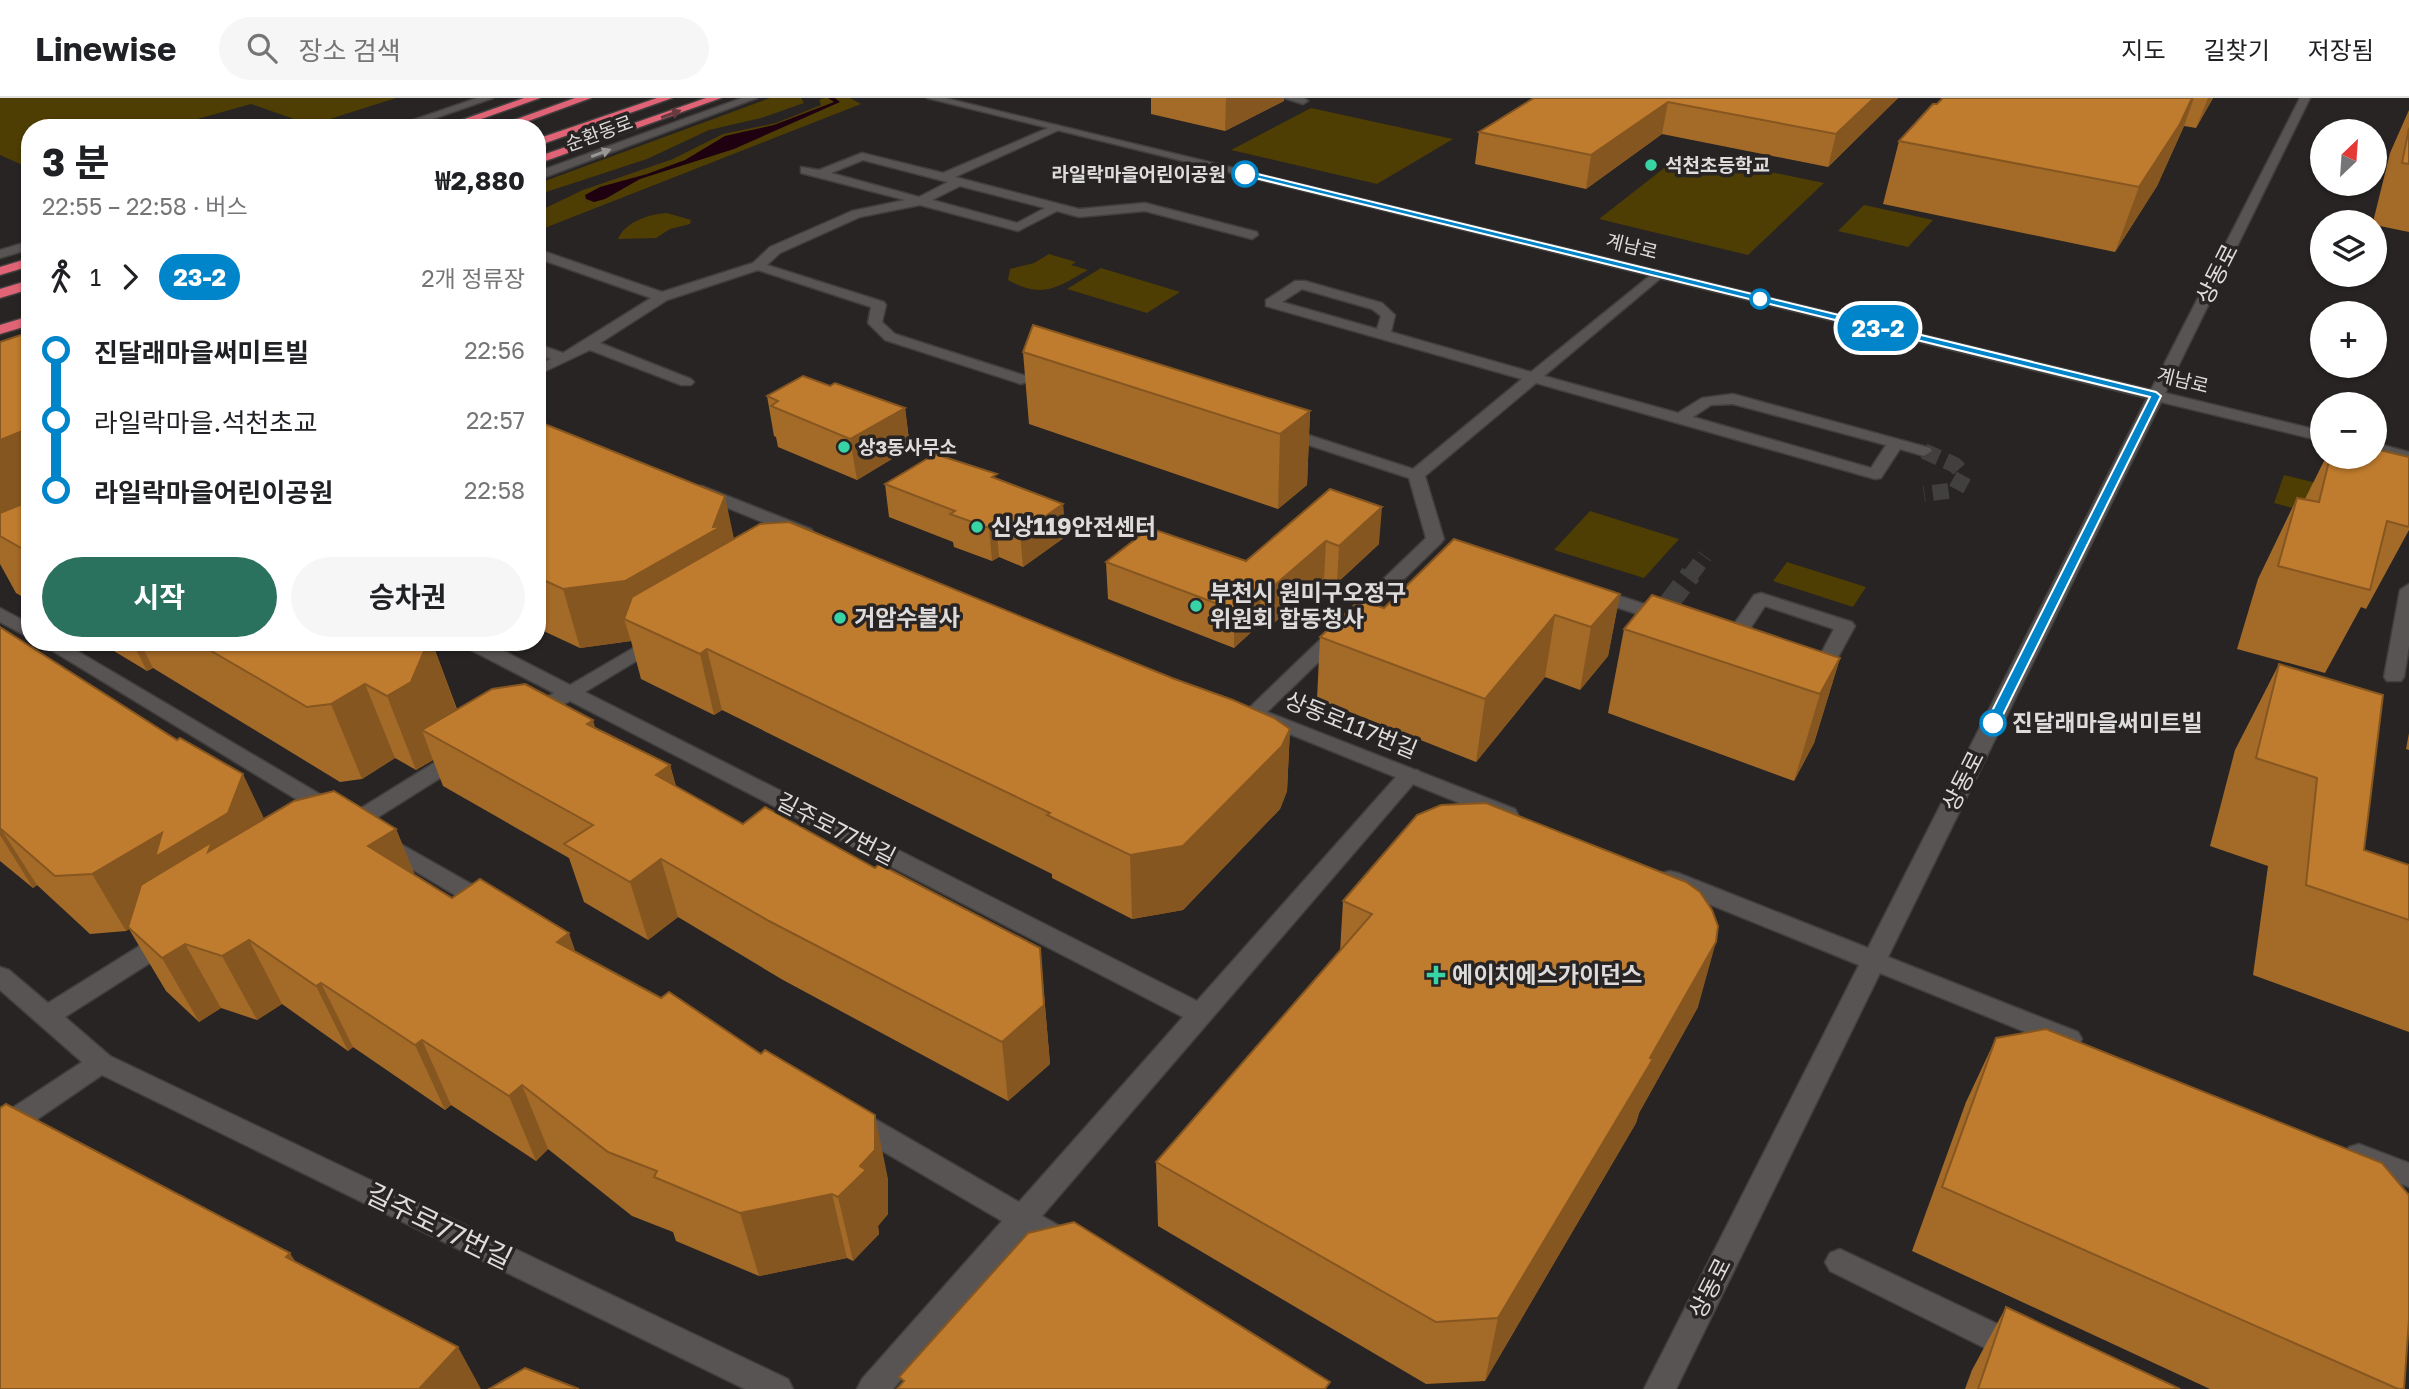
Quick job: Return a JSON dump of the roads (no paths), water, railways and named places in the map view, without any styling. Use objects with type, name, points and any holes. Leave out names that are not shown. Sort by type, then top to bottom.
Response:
[{"type":"highway","points":[[471,119],[535,98]]},
{"type":"highway","points":[[524,119],[586,98]]},
{"type":"highway","points":[[546,140],[667,98]]},
{"type":"highway","points":[[546,158],[716,98]]},
{"type":"highway","points":[[0,271],[21,265]]},
{"type":"highway","points":[[0,294],[21,287]]},
{"type":"highway","points":[[0,330],[21,323]]},
{"type":"street","points":[[423,119],[488,98]]},
{"type":"street","name":"순환동로","points":[[546,173],[752,98]]},
{"type":"street","name":"계남로","points":[[932,98],[2310,433]]},
{"type":"street","points":[[1289,98],[1303,101]]},
{"type":"street","name":"상동로","points":[[1660,1389],[2305,98]]},
{"type":"street","points":[[944,177],[1055,128]]},
{"type":"street","points":[[820,174],[862,156],[1079,213],[1145,207],[1252,235]]},
{"type":"street","points":[[805,170],[1018,227],[1056,207]]},
{"type":"street","points":[[546,367],[564,359],[663,297],[758,266],[775,250],[856,214],[920,201],[959,182]]},
{"type":"street","points":[[0,254],[21,247]]},
{"type":"street","points":[[546,256],[663,297]]},
{"type":"street","points":[[758,266],[879,305],[875,323],[890,337],[1021,380]]},
{"type":"street","points":[[1271,428],[1416,475],[1657,274]]},
{"type":"street","points":[[1383,334],[1388,315],[1377,306],[1300,284],[1271,303],[1875,474],[1896,443]]},
{"type":"street","points":[[589,344],[686,382]]},
{"type":"street","points":[[546,352],[564,359]]},
{"type":"street","points":[[1681,418],[1707,401],[1733,399],[1924,451]]},
{"type":"street","points":[[2387,451],[2409,457]]},
{"type":"street","name":"상동로117번길","points":[[1416,475],[1441,542],[1249,711],[1526,821]]},
{"type":"street","points":[[680,482],[822,540],[799,554]]},
{"type":"street","points":[[1580,589],[1664,609],[1684,624]]},
{"type":"street","points":[[2394,677],[2409,590]]},
{"type":"street","points":[[1733,640],[1761,599],[1845,626],[1822,670],[1796,661]]},
{"type":"street","points":[[0,614],[21,627]]},
{"type":"street","points":[[518,720],[570,694],[673,631]]},
{"type":"street","points":[[63,651],[508,915]]},
{"type":"street","name":"길주로77번길","points":[[487,651],[1202,1015]]},
{"type":"street","points":[[328,838],[474,747]]},
{"type":"street","points":[[873,1389],[1410,775]]},
{"type":"street","points":[[1654,873],[2090,1048]]},
{"type":"street","points":[[47,1016],[188,927]]},
{"type":"street","name":"길주로77번길","points":[[0,976],[101,1063],[777,1389]]},
{"type":"street","points":[[0,1130],[101,1063]]},
{"type":"street","points":[[831,1106],[1093,1260]]},
{"type":"street","points":[[2332,1144],[2409,1175]]},
{"type":"street","points":[[1840,1262],[2039,1359]]},
{"type":"tunnel","points":[[1924,451],[1955,465],[1964,475],[1956,490],[1924,494]]},
{"type":"tunnel","points":[[1690,576],[1705,556]]},
{"type":"tunnel","points":[[1669,603],[1691,574]]},
{"type":"place","name":"석천초등학교","points":[[1651,165]]},
{"type":"place","name":"라일락마을어린이공원","points":[[1245,174]]},
{"type":"place","name":"상3동사무소","points":[[844,447]]},
{"type":"place","name":"신상119안전센터","points":[[977,527]]},
{"type":"place","name":"부천시 원미구오정구 위원회 합동청사","points":[[1196,606]]},
{"type":"place","name":"거암수불사","points":[[840,618]]},
{"type":"place","name":"진달래마을써미트빌","points":[[1993,723]]},
{"type":"place","name":"에이치에스가이던스","points":[[1436,975]]}]
